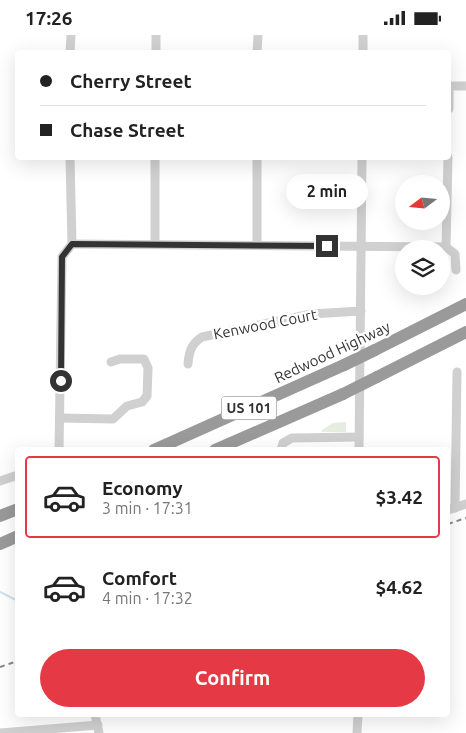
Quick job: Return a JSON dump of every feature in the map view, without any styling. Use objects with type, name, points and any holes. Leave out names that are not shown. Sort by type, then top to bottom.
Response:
[{"type":"highway","name":"Redwood Highway","points":[[161,447],[344,365],[466,304]]},
{"type":"highway","name":"US 101","points":[[222,447],[343,394],[466,332]]},
{"type":"highway","points":[[0,511],[15,508]]},
{"type":"highway","points":[[0,516],[15,509]]},
{"type":"highway","points":[[0,544],[15,537]]},
{"type":"street","points":[[70,50],[71,35]]},
{"type":"street","points":[[156,35],[156,50]]},
{"type":"street","points":[[258,35],[258,50]]},
{"type":"street","points":[[363,35],[363,50]]},
{"type":"street","points":[[451,86],[466,86]]},
{"type":"street","points":[[59,447],[62,257],[72,244],[70,160]]},
{"type":"street","points":[[154,245],[155,160]]},
{"type":"street","points":[[256,245],[257,160]]},
{"type":"street","points":[[359,447],[362,160]]},
{"type":"street","points":[[446,240],[448,160]]},
{"type":"street","points":[[72,244],[395,246]]},
{"type":"street","points":[[450,250],[455,254],[456,270]]},
{"type":"street","name":"Kenwood Court","points":[[188,364],[189,351],[195,342],[202,337],[311,314],[361,311]]},
{"type":"street","points":[[60,418],[113,419],[127,406],[142,402],[147,396],[149,382],[148,368],[144,359],[120,359],[111,362]]},
{"type":"street","points":[[457,372],[451,509],[466,504]]},
{"type":"street","points":[[282,447],[283,443],[292,439],[359,437]]},
{"type":"street","points":[[0,481],[15,476]]},
{"type":"street","points":[[358,717],[358,733]]},
{"type":"street","points":[[0,733],[99,729]]},
{"type":"shaded area","points":[[346,422],[346,432],[322,432],[322,430],[333,423]]},
{"type":"waterway","points":[[0,592],[15,600]]},
{"type":"railway","points":[[450,523],[466,518]]},
{"type":"railway","points":[[0,667],[15,662]]},
{"type":"route","points":[[61,381],[62,257],[72,244],[327,246]]}]
